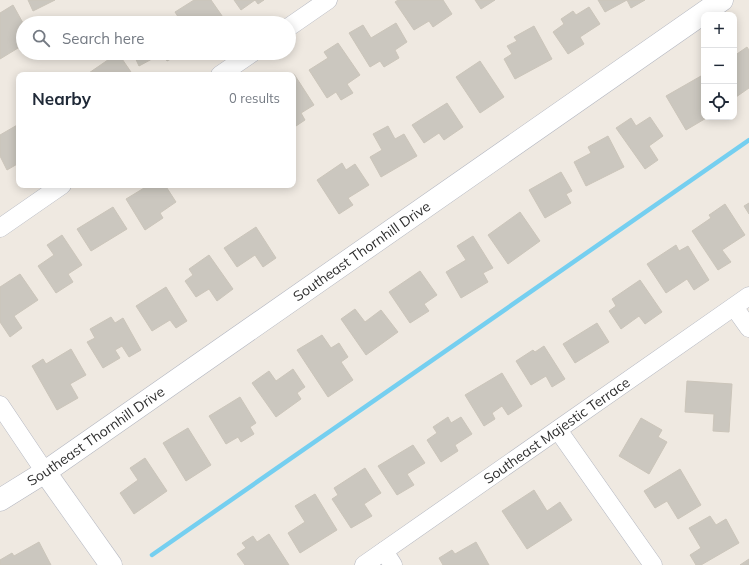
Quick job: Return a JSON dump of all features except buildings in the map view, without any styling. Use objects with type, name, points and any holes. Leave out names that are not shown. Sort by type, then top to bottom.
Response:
[{"type":"street","points":[[296,22],[328,0]]},
{"type":"street","name":"Southeast Thornhill Drive","points":[[0,500],[45,472],[722,0]]},
{"type":"street","points":[[224,72],[242,60]]},
{"type":"street","points":[[0,228],[58,188]]},
{"type":"street","name":"Southeast Majestic Terrace","points":[[364,565],[389,558],[558,430],[749,296]]},
{"type":"street","points":[[734,307],[749,328]]},
{"type":"street","points":[[0,406],[111,565]]},
{"type":"street","points":[[558,430],[653,565]]},
{"type":"waterway","points":[[152,555],[749,140]]}]
